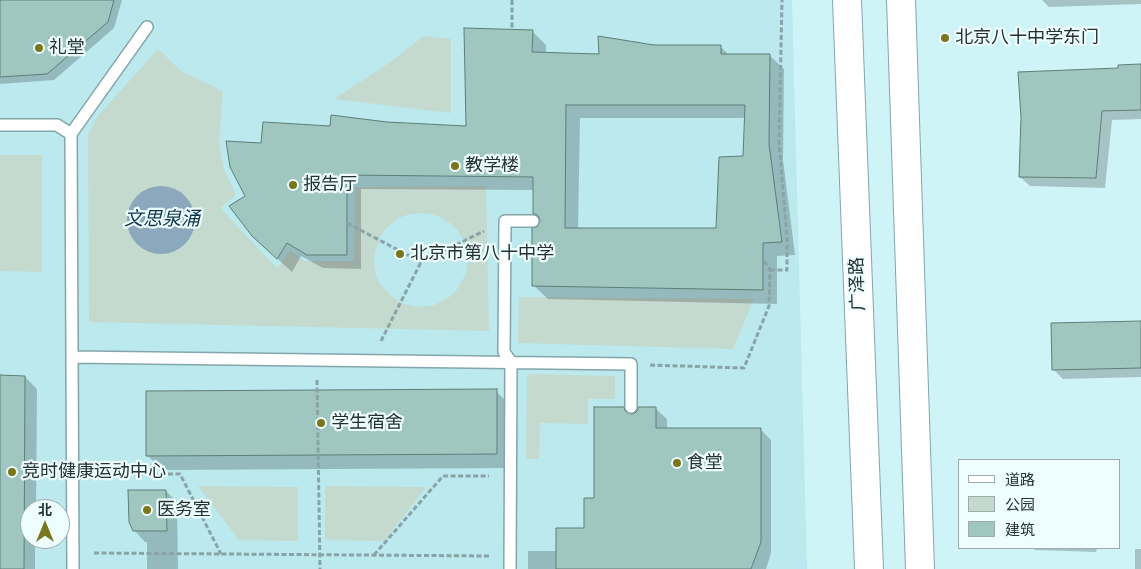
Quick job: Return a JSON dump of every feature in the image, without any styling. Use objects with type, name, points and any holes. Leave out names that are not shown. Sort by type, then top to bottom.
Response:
[{"type":"main road","name":"广泽路","points":[[847,0],[869,569]]},
{"type":"main road","points":[[901,0],[920,569]]},
{"type":"lane","points":[[73,569],[71,134],[147,27]]},
{"type":"lane","points":[[0,125],[56,125],[71,134]]},
{"type":"lane","points":[[510,569],[511,362],[504,352],[505,221],[532,220]]},
{"type":"lane","points":[[72,357],[632,364],[632,407]]},
{"type":"path","points":[[512,0],[512,29]]},
{"type":"path","points":[[770,270],[787,270],[787,237],[779,143],[782,0]]},
{"type":"path","points":[[371,360],[422,262],[505,221]]},
{"type":"path","points":[[347,223],[422,262]]},
{"type":"path","points":[[632,364],[744,368],[769,306],[770,270],[763,259]]},
{"type":"path","points":[[317,384],[320,569]]},
{"type":"path","points":[[72,474],[180,474],[221,554]]},
{"type":"path","points":[[374,555],[443,476],[510,476]]},
{"type":"path","points":[[73,553],[510,556]]},
{"type":"shaded area","name":"北京市第八十中学","points":[[0,0],[792,0],[807,569],[0,569]]},
{"type":"green space","points":[[424,36],[451,39],[451,113],[334,99],[389,63]]},
{"type":"green space","points":[[158,49],[181,71],[223,91],[219,142],[224,169],[236,195],[220,208],[277,268],[290,250],[304,261],[354,261],[355,187],[486,186],[489,331],[89,322],[88,135],[97,117]],"holes":[[[161,187],[172,188],[182,193],[194,211],[196,222],[193,233],[187,243],[178,250],[128,223],[128,212],[133,201]],[[419,213],[431,214],[450,223],[464,241],[468,255],[466,274],[456,291],[435,305],[419,307],[404,304],[391,296],[381,285],[376,275],[374,263],[375,252],[385,229],[399,218]]]},
{"type":"green space","points":[[0,155],[42,155],[42,272],[0,271]]},
{"type":"green space","points":[[519,297],[754,299],[733,349],[518,343]]},
{"type":"green space","points":[[527,374],[615,376],[615,399],[588,399],[588,424],[540,423],[539,459],[526,459]]},
{"type":"green space","points":[[198,486],[298,487],[298,541],[239,540]]},
{"type":"green space","points":[[325,486],[426,487],[384,541],[325,540]]},
{"type":"water","name":"文思泉涌","points":[[161,186],[174,189],[185,196],[192,207],[195,220],[192,233],[185,244],[174,251],[161,254],[148,251],[137,244],[130,233],[127,220],[130,207],[137,196],[148,189]]},
{"type":"building","name":"礼堂","points":[[0,0],[114,0],[108,22],[47,74],[0,77]]},
{"type":"building","name":"教学楼","points":[[464,28],[533,30],[532,52],[599,54],[598,36],[654,45],[721,45],[721,54],[770,54],[769,144],[782,242],[763,243],[763,290],[532,286],[532,228],[537,227],[540,221],[536,214],[533,214],[533,177],[347,175],[347,255],[307,255],[287,243],[277,259],[252,236],[229,206],[245,196],[230,167],[226,141],[261,143],[263,122],[330,126],[331,115],[387,122],[466,126]],"holes":[[[566,105],[745,105],[743,156],[719,157],[716,228],[565,228]]]},
{"type":"building","points":[[1141,64],[1141,110],[1102,111],[1096,178],[1019,177],[1021,117],[1018,72],[1118,68],[1118,65]]},
{"type":"building","points":[[1141,321],[1141,368],[1052,370],[1051,323]]},
{"type":"building","name":"竞时健康运动中心","points":[[0,375],[25,376],[24,499],[20,499],[20,549],[24,549],[24,569],[0,569]]},
{"type":"building","name":"学生宿舍","points":[[497,389],[497,454],[146,456],[146,391]]},
{"type":"building","name":"食堂","points":[[594,407],[624,407],[625,411],[631,414],[638,410],[638,407],[656,407],[656,428],[761,428],[761,542],[751,569],[556,569],[556,528],[584,528],[584,498],[594,498]]},
{"type":"building","name":"医务室","points":[[128,490],[166,490],[167,531],[133,531],[129,522]]},
{"type":"place","name":"北京八十中学东门","points":[[945,38]]},
{"type":"place","name":"礼堂","points":[[39,48]]},
{"type":"place","name":"教学楼","points":[[455,166]]},
{"type":"place","name":"报告厅","points":[[293,185]]},
{"type":"place","name":"北京市第八十中学","points":[[400,254]]},
{"type":"place","name":"学生宿舍","points":[[321,423]]},
{"type":"place","name":"食堂","points":[[677,463]]},
{"type":"place","name":"竞时健康运动中心","points":[[12,472]]},
{"type":"place","name":"医务室","points":[[147,510]]}]
